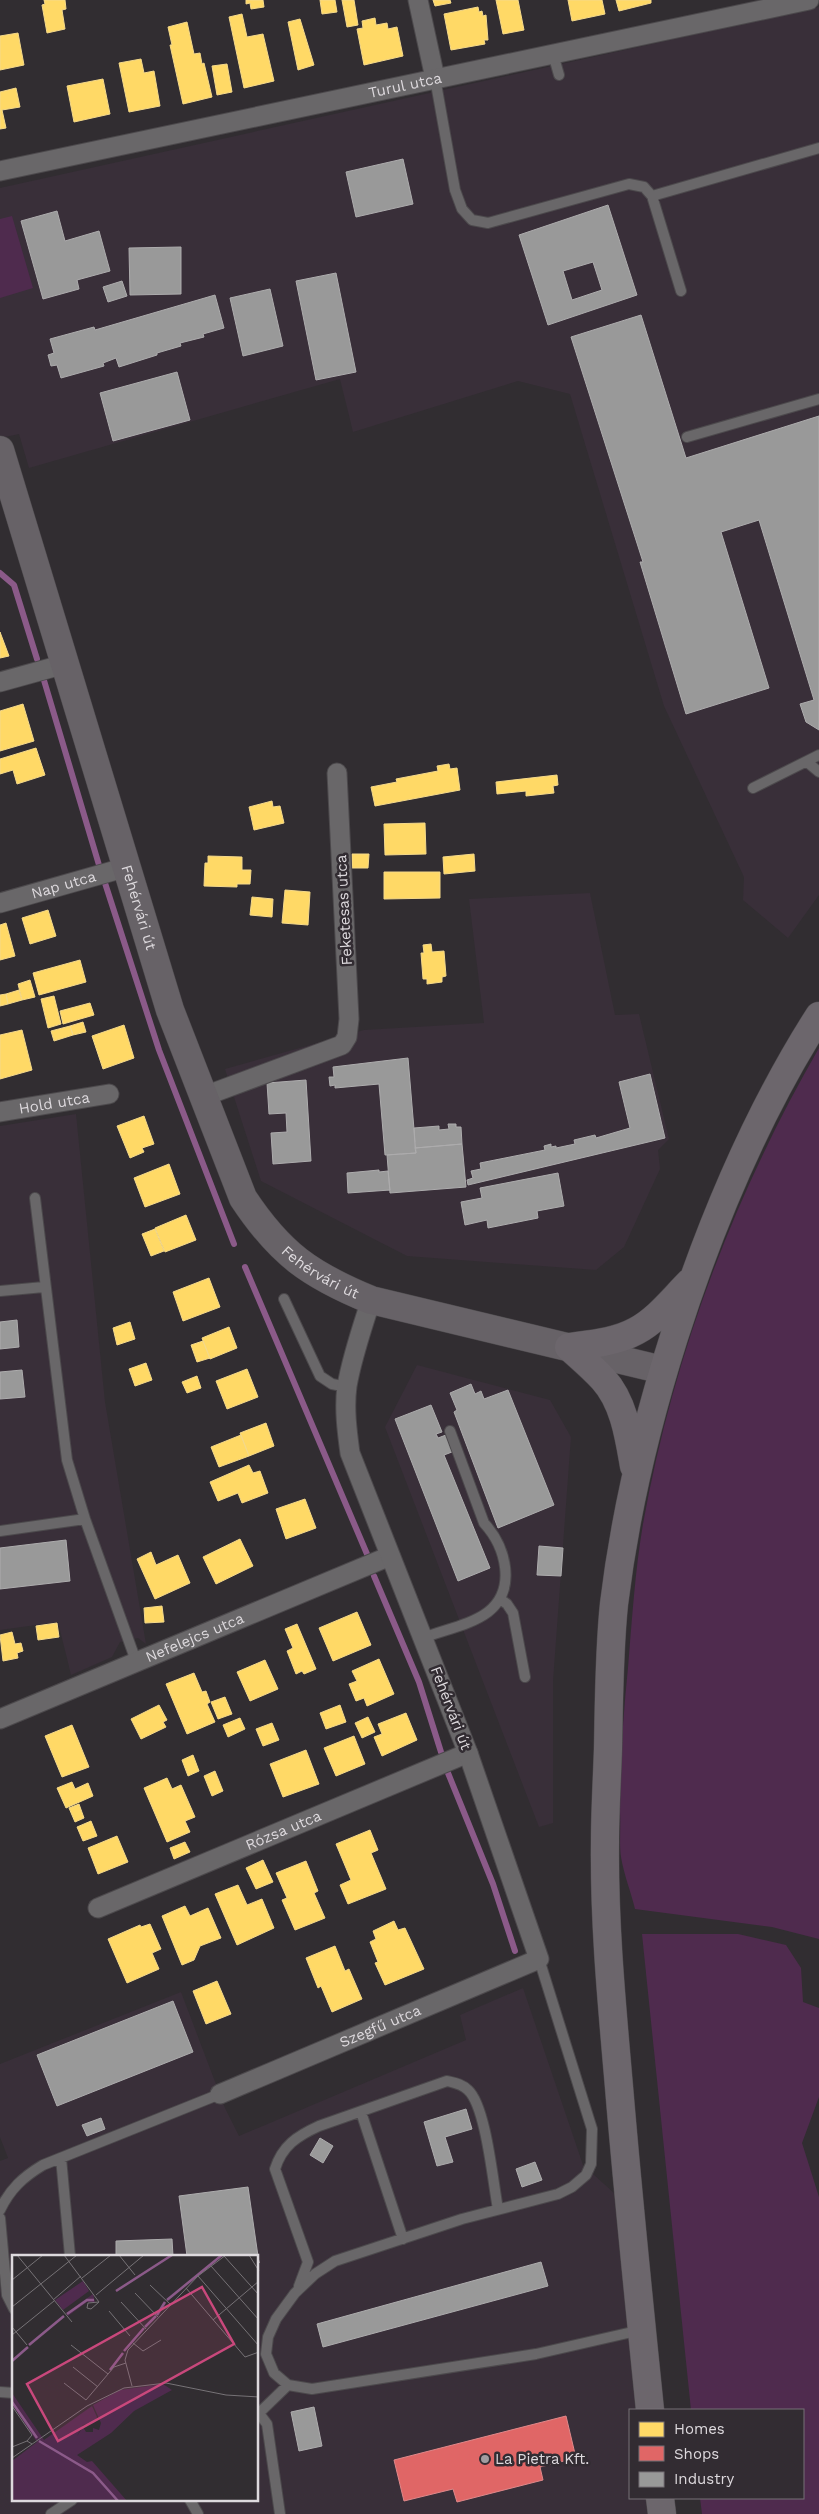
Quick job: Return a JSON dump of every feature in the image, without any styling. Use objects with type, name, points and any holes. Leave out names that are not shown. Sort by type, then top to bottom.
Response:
[{"type":"main road","name":"Fehérvári út","points":[[0,452],[170,1010],[202,1097],[243,1198],[258,1221],[282,1249],[299,1264],[342,1288],[371,1300],[663,1370]]},
{"type":"main road","points":[[650,2409],[611,1992],[604,1843],[614,1608],[622,1546],[635,1473],[663,1370],[692,1279],[724,1196],[762,1112],[819,1016]]},
{"type":"main road","points":[[568,1347],[607,1341],[635,1332],[648,1323],[692,1279]]},
{"type":"main road","points":[[568,1347],[604,1380],[617,1400],[629,1435],[635,1473]]},
{"type":"main road","points":[[660,2499],[662,2514]]},
{"type":"street","points":[[418,0],[435,78]]},
{"type":"street","name":"Turul utca","points":[[0,171],[809,0]]},
{"type":"street","points":[[0,682],[64,664]]},
{"type":"street","name":"Feketesas utca","points":[[202,1097],[342,1046],[347,1037],[349,1019],[337,773]]},
{"type":"street","name":"Nap utca","points":[[0,903],[127,867]]},
{"type":"street","name":"Hold utca","points":[[0,1112],[109,1094]]},
{"type":"street","name":"Fehérvári út","points":[[371,1300],[356,1348],[347,1387],[346,1416],[350,1453],[468,1754],[539,1959]]},
{"type":"street","name":"Nefelejcs utca","points":[[0,1719],[390,1556]]},
{"type":"street","name":"Rózsa utca","points":[[98,1908],[468,1754]]},
{"type":"street","name":"Szegfű utca","points":[[220,2094],[539,1959]]},
{"type":"lane","points":[[553,54],[559,75]]},
{"type":"lane","points":[[435,78],[455,190],[462,209],[472,220],[488,223],[629,184],[644,187],[652,196],[681,291]]},
{"type":"lane","points":[[652,196],[819,148]]},
{"type":"lane","points":[[687,437],[819,399]]},
{"type":"lane","points":[[753,788],[819,755]]},
{"type":"lane","points":[[807,762],[819,772]]},
{"type":"lane","points":[[34,1198],[44,1287],[68,1460],[85,1519],[136,1661]]},
{"type":"lane","points":[[0,1291],[44,1287]]},
{"type":"lane","points":[[284,1299],[320,1376],[332,1384],[347,1387]]},
{"type":"lane","points":[[423,1638],[487,1612],[500,1599],[507,1581],[505,1563],[493,1533],[484,1523],[450,1431]]},
{"type":"lane","points":[[0,1531],[85,1519]]},
{"type":"lane","points":[[500,1599],[508,1604],[513,1613],[526,1677]]},
{"type":"lane","name":"Fehérvári út","points":[[295,2293],[315,2274],[335,2261],[498,2209],[558,2194],[580,2181],[591,2164],[592,2128],[539,1959]]},
{"type":"lane","points":[[498,2209],[480,2106],[468,2090],[458,2083],[447,2081],[306,2132],[285,2148],[279,2156],[275,2169],[308,2262],[305,2275],[295,2293],[276,2319],[268,2336],[266,2354],[274,2373],[288,2385],[312,2389],[331,2387],[536,2354],[642,2330]]},
{"type":"lane","points":[[0,2210],[8,2193],[24,2177],[60,2158],[220,2094]]},
{"type":"lane","points":[[361,2112],[403,2239]]},
{"type":"lane","points":[[60,2158],[70,2255]]},
{"type":"lane","points":[[0,2218],[7,2295],[12,2305]]},
{"type":"lane","points":[[259,2412],[288,2385]]},
{"type":"lane","points":[[259,2414],[267,2424],[280,2514]]},
{"type":"lane","points":[[51,2514],[69,2502]]},
{"type":"lane","points":[[191,2502],[198,2514]]},
{"type":"shaded area","points":[[819,7],[819,895],[788,938],[743,900],[744,877],[664,706],[570,394],[518,381],[353,432],[340,379],[29,468],[19,434],[0,438],[0,188]]},
{"type":"shaded area","points":[[12,216],[33,288],[0,298],[0,219]]},
{"type":"shaded area","points":[[590,893],[615,1015],[639,1014],[669,1139],[658,1150],[660,1169],[624,1247],[596,1270],[407,1256],[261,1181],[225,1069],[364,1030],[484,1023],[469,899]]},
{"type":"shaded area","points":[[819,1048],[819,1939],[772,1927],[635,1909],[621,1857],[620,1812],[623,1722],[638,1560],[643,1524],[671,1400],[710,1278],[734,1219],[788,1104]]},
{"type":"shaded area","points":[[76,1114],[105,1402],[146,1644],[138,1638],[120,1642],[112,1657],[71,1675],[58,1622],[0,1630],[0,1126]]},
{"type":"shaded area","points":[[417,1365],[550,1400],[571,1437],[553,1681],[553,1823],[539,1827],[385,1427]]},
{"type":"shaded area","points":[[642,1934],[738,1934],[786,1945],[801,1968],[803,2002],[819,2008],[819,2097],[802,2143],[819,2197],[819,2514],[702,2514],[700,2499],[804,2499],[804,2409],[691,2409]]},
{"type":"shaded area","points":[[523,1988],[583,2165],[635,2212],[655,2409],[629,2409],[629,2499],[665,2499],[667,2514],[0,2514],[0,2161],[8,2158],[0,2137],[0,2064],[181,1992],[225,2108],[239,2136],[466,2040],[460,2015]]},
{"type":"building: Homes","points":[[44,0],[65,0],[66,9],[62,10],[65,29],[47,33],[42,5],[45,4]]},
{"type":"building: Homes","points":[[246,0],[263,0],[264,7],[251,9],[250,3],[246,4]]},
{"type":"building: Homes","points":[[320,0],[335,0],[337,12],[322,14]]},
{"type":"building: Homes","points":[[342,0],[354,0],[358,25],[347,27]]},
{"type":"building: Homes","points":[[433,0],[450,0],[451,3],[435,6]]},
{"type":"building: Homes","points":[[496,0],[518,0],[524,30],[503,34]]},
{"type":"building: Homes","points":[[568,0],[602,0],[605,14],[572,21]]},
{"type":"building: Homes","points":[[616,0],[651,0],[651,3],[619,11]]},
{"type":"building: Homes","points":[[478,7],[479,12],[482,11],[483,16],[486,15],[488,40],[484,40],[485,44],[451,50],[444,14]]},
{"type":"building: Homes","points":[[242,14],[247,37],[263,34],[274,81],[244,88],[229,17]]},
{"type":"building: Homes","points":[[375,18],[376,25],[387,23],[388,29],[397,27],[403,56],[364,65],[357,29],[363,28],[362,21]]},
{"type":"building: Homes","points":[[300,19],[314,65],[298,70],[288,22]]},
{"type":"building: Homes","points":[[187,22],[194,54],[200,53],[212,97],[183,104],[168,27]]},
{"type":"building: Homes","points":[[18,33],[24,65],[0,70],[0,36]]},
{"type":"building: Homes","points":[[141,59],[144,73],[154,71],[160,106],[129,112],[119,63]]},
{"type":"building: Homes","points":[[227,64],[232,92],[217,95],[212,66]]},
{"type":"building: Homes","points":[[103,79],[110,114],[74,122],[67,86]]},
{"type":"building: Homes","points":[[16,88],[20,107],[2,110],[6,128],[0,129],[0,92]]},
{"type":"building: Homes","points":[[0,632],[9,656],[0,658]]},
{"type":"building: Homes","points":[[23,704],[34,741],[0,751],[0,711]]},
{"type":"building: Homes","points":[[36,748],[45,775],[17,784],[13,770],[0,774],[0,759]]},
{"type":"building: Homes","points":[[449,764],[450,769],[457,768],[460,790],[375,806],[371,787],[397,782],[396,779],[438,771],[437,766]]},
{"type":"building: Homes","points":[[557,775],[558,785],[553,786],[554,793],[526,796],[526,791],[497,794],[496,782]]},
{"type":"building: Homes","points":[[272,801],[273,807],[280,806],[284,823],[254,830],[249,807]]},
{"type":"building: Homes","points":[[425,823],[426,854],[385,855],[384,824]]},
{"type":"building: Homes","points":[[352,854],[369,854],[368,868],[352,868]]},
{"type":"building: Homes","points":[[474,854],[475,871],[444,874],[443,857]]},
{"type":"building: Homes","points":[[208,856],[242,857],[242,870],[251,870],[250,884],[237,884],[237,887],[204,886],[205,863],[208,863]]},
{"type":"building: Homes","points":[[384,872],[440,872],[440,898],[384,899]]},
{"type":"building: Homes","points":[[285,890],[310,892],[308,925],[282,923]]},
{"type":"building: Homes","points":[[252,897],[273,899],[272,917],[250,915]]},
{"type":"building: Homes","points":[[48,910],[56,936],[30,944],[22,918]]},
{"type":"building: Homes","points":[[6,923],[15,956],[0,960],[0,925]]},
{"type":"building: Homes","points":[[431,944],[432,952],[444,951],[446,976],[442,977],[442,982],[427,984],[427,979],[423,979],[421,953],[424,953],[423,945]]},
{"type":"building: Homes","points":[[80,960],[86,982],[39,995],[33,973]]},
{"type":"building: Homes","points":[[30,980],[35,997],[22,1000],[18,984]]},
{"type":"building: Homes","points":[[19,990],[22,1000],[8,1004],[6,994]]},
{"type":"building: Homes","points":[[6,994],[8,1004],[0,1006],[0,995]]},
{"type":"building: Homes","points":[[54,996],[61,1024],[48,1028],[41,999]]},
{"type":"building: Homes","points":[[90,1003],[94,1015],[63,1024],[60,1011]]},
{"type":"building: Homes","points":[[83,1022],[86,1032],[73,1035],[70,1026]]},
{"type":"building: Homes","points":[[124,1025],[134,1058],[103,1069],[92,1036]]},
{"type":"building: Homes","points":[[70,1026],[73,1035],[54,1041],[51,1031]]},
{"type":"building: Homes","points":[[22,1030],[32,1070],[0,1079],[0,1035]]},
{"type":"building: Homes","points":[[144,1116],[154,1144],[142,1148],[144,1152],[130,1158],[117,1126]]},
{"type":"building: Homes","points":[[169,1164],[180,1194],[145,1207],[134,1178]]},
{"type":"building: Homes","points":[[186,1215],[196,1240],[165,1252],[155,1228]]},
{"type":"building: Homes","points":[[155,1229],[164,1251],[151,1256],[142,1234]]},
{"type":"building: Homes","points":[[209,1278],[220,1307],[183,1321],[173,1292]]},
{"type":"building: Homes","points":[[130,1322],[135,1339],[117,1345],[113,1328]]},
{"type":"building: Homes","points":[[229,1327],[237,1348],[210,1359],[202,1338]]},
{"type":"building: Homes","points":[[203,1341],[210,1358],[197,1362],[191,1345]]},
{"type":"building: Homes","points":[[146,1363],[152,1380],[135,1386],[129,1369]]},
{"type":"building: Homes","points":[[247,1369],[258,1397],[227,1409],[216,1381]]},
{"type":"building: Homes","points":[[197,1376],[201,1388],[187,1393],[182,1382]]},
{"type":"building: Homes","points":[[266,1423],[274,1446],[249,1456],[240,1433]]},
{"type":"building: Homes","points":[[241,1435],[249,1456],[219,1467],[211,1447]]},
{"type":"building: Homes","points":[[249,1465],[253,1473],[260,1471],[268,1493],[242,1503],[238,1493],[218,1501],[210,1482]]},
{"type":"building: Homes","points":[[305,1499],[316,1528],[286,1539],[276,1509]]},
{"type":"building: Homes","points":[[240,1539],[253,1566],[216,1584],[203,1557]]},
{"type":"building: Homes","points":[[151,1552],[156,1565],[178,1555],[190,1583],[155,1599],[137,1559]]},
{"type":"building: Homes","points":[[162,1606],[164,1622],[145,1623],[144,1608]]},
{"type":"building: Homes","points":[[357,1612],[371,1645],[333,1661],[319,1628]]},
{"type":"building: Homes","points":[[57,1623],[59,1637],[38,1640],[36,1626]]},
{"type":"building: Homes","points":[[297,1624],[316,1669],[304,1674],[302,1671],[296,1674],[287,1651],[293,1648],[285,1629]]},
{"type":"building: Homes","points":[[12,1632],[15,1644],[21,1643],[23,1651],[17,1653],[18,1658],[3,1661],[0,1635]]},
{"type":"building: Homes","points":[[379,1659],[394,1694],[367,1706],[364,1698],[356,1701],[349,1684],[357,1681],[352,1671]]},
{"type":"building: Homes","points":[[265,1660],[278,1689],[250,1701],[237,1672]]},
{"type":"building: Homes","points":[[194,1673],[202,1692],[206,1691],[210,1702],[207,1704],[215,1722],[187,1734],[166,1684]]},
{"type":"building: Homes","points":[[225,1697],[232,1714],[218,1719],[211,1702]]},
{"type":"building: Homes","points":[[159,1705],[167,1720],[163,1722],[166,1727],[141,1739],[131,1719]]},
{"type":"building: Homes","points":[[340,1705],[346,1722],[326,1729],[320,1713]]},
{"type":"building: Homes","points":[[406,1713],[417,1740],[382,1756],[374,1737],[382,1734],[378,1724]]},
{"type":"building: Homes","points":[[368,1717],[375,1732],[362,1738],[355,1723]]},
{"type":"building: Homes","points":[[240,1718],[245,1729],[228,1737],[223,1725]]},
{"type":"building: Homes","points":[[272,1723],[279,1740],[263,1746],[256,1729]]},
{"type":"building: Homes","points":[[72,1725],[89,1767],[62,1777],[45,1736]]},
{"type":"building: Homes","points":[[354,1736],[365,1764],[336,1776],[324,1748]]},
{"type":"building: Homes","points":[[306,1750],[319,1784],[283,1797],[270,1764]]},
{"type":"building: Homes","points":[[193,1755],[199,1771],[188,1776],[182,1760]]},
{"type":"building: Homes","points":[[215,1771],[223,1791],[212,1796],[204,1776]]},
{"type":"building: Homes","points":[[167,1778],[172,1789],[181,1785],[195,1817],[185,1821],[190,1832],[167,1842],[144,1788]]},
{"type":"building: Homes","points":[[72,1782],[75,1789],[88,1783],[93,1796],[66,1808],[57,1788]]},
{"type":"building: Homes","points":[[79,1804],[84,1818],[75,1822],[69,1808]]},
{"type":"building: Homes","points":[[91,1821],[97,1836],[83,1841],[77,1827]]},
{"type":"building: Homes","points":[[370,1830],[378,1850],[371,1853],[386,1889],[348,1904],[340,1885],[351,1880],[336,1844]]},
{"type":"building: Homes","points":[[117,1836],[128,1862],[98,1874],[88,1848]]},
{"type":"building: Homes","points":[[185,1842],[190,1852],[174,1859],[170,1848]]},
{"type":"building: Homes","points":[[263,1860],[273,1882],[256,1889],[246,1868]]},
{"type":"building: Homes","points":[[306,1861],[318,1891],[314,1893],[325,1918],[295,1930],[282,1900],[287,1898],[276,1873]]},
{"type":"building: Homes","points":[[238,1885],[247,1905],[262,1899],[274,1928],[237,1945],[215,1894]]},
{"type":"building: Homes","points":[[185,1906],[190,1916],[208,1908],[221,1938],[200,1946],[194,1960],[182,1965],[162,1916]]},
{"type":"building: Homes","points":[[394,1921],[398,1930],[405,1928],[424,1969],[385,1985],[375,1963],[378,1962],[370,1942],[376,1939],[373,1931]]},
{"type":"building: Homes","points":[[150,1924],[161,1949],[152,1953],[159,1969],[127,1983],[108,1939],[140,1925],[141,1927]]},
{"type":"building: Homes","points":[[335,1946],[345,1971],[349,1969],[362,1999],[332,2012],[321,1986],[318,1988],[306,1958]]},
{"type":"building: Homes","points":[[217,1981],[231,2014],[206,2024],[193,1991]]},
{"type":"building: Shops","name":"La Pietra Kft.","points":[[566,2416],[576,2458],[540,2467],[543,2480],[457,2502],[453,2489],[404,2501],[394,2460]]},
{"type":"building: Industry","points":[[403,159],[413,204],[356,217],[346,172]]},
{"type":"building: Industry","points":[[608,205],[637,295],[548,325],[519,235]],"holes":[[[593,262],[602,290],[572,300],[563,271]]]},
{"type":"building: Industry","points":[[57,211],[65,241],[99,231],[110,271],[77,280],[79,289],[43,299],[21,221]]},
{"type":"building: Industry","points":[[181,247],[181,294],[130,295],[129,248]]},
{"type":"building: Industry","points":[[336,273],[356,372],[316,380],[296,281]]},
{"type":"building: Industry","points":[[122,281],[127,296],[108,302],[103,287]]},
{"type":"building: Industry","points":[[270,289],[283,346],[243,356],[230,298]]},
{"type":"building: Industry","points":[[215,295],[224,328],[203,334],[204,337],[180,343],[181,346],[119,367],[116,358],[103,363],[104,366],[61,378],[57,365],[51,366],[48,355],[54,353],[50,339],[94,327],[95,330]]},
{"type":"building: Industry","points":[[641,315],[686,458],[819,416],[819,730],[806,722],[800,704],[814,700],[759,520],[721,532],[769,688],[686,714],[640,562],[643,562],[571,337]]},
{"type":"building: Industry","points":[[177,372],[190,420],[113,441],[100,393]]},
{"type":"building: Industry","points":[[408,1058],[416,1153],[385,1155],[379,1084],[335,1088],[335,1085],[330,1086],[329,1077],[334,1077],[333,1067]]},
{"type":"building: Industry","points":[[650,1074],[665,1138],[468,1185],[467,1180],[473,1178],[471,1171],[481,1169],[480,1163],[545,1150],[544,1146],[551,1144],[551,1147],[556,1146],[556,1148],[575,1144],[574,1140],[595,1135],[596,1138],[630,1128],[619,1082]]},
{"type":"building: Industry","points":[[306,1080],[311,1161],[273,1164],[271,1133],[287,1132],[286,1113],[269,1114],[267,1083]]},
{"type":"building: Industry","points":[[448,1124],[456,1124],[456,1127],[461,1127],[462,1144],[415,1148],[414,1128],[439,1126],[439,1130],[449,1129]]},
{"type":"building: Industry","points":[[462,1144],[466,1187],[390,1193],[387,1155],[416,1153],[415,1148]]},
{"type":"building: Industry","points":[[379,1170],[379,1172],[388,1171],[390,1190],[348,1193],[347,1173]]},
{"type":"building: Industry","points":[[558,1173],[564,1206],[537,1211],[538,1218],[488,1228],[487,1220],[465,1225],[461,1202],[482,1198],[480,1188]]},
{"type":"building: Industry","points":[[17,1320],[19,1347],[0,1349],[0,1322]]},
{"type":"building: Industry","points":[[22,1370],[25,1397],[0,1399],[0,1372]]},
{"type":"building: Industry","points":[[471,1384],[475,1394],[481,1391],[484,1399],[508,1390],[554,1505],[498,1528],[454,1412],[457,1410],[450,1393]]},
{"type":"building: Industry","points":[[431,1405],[442,1432],[436,1434],[438,1438],[446,1435],[452,1452],[444,1455],[490,1568],[458,1581],[395,1419]]},
{"type":"building: Industry","points":[[66,1540],[70,1581],[0,1589],[0,1548]]},
{"type":"building: Industry","points":[[539,1546],[563,1548],[561,1576],[537,1575]]},
{"type":"building: Industry","points":[[173,2001],[193,2052],[57,2106],[37,2055]]},
{"type":"building: Industry","points":[[466,2109],[472,2129],[445,2137],[453,2162],[437,2166],[424,2122]]},
{"type":"building: Industry","points":[[101,2118],[105,2129],[87,2136],[82,2125]]},
{"type":"building: Industry","points":[[320,2138],[333,2146],[323,2163],[310,2155]]},
{"type":"building: Industry","points":[[535,2162],[542,2180],[522,2187],[516,2169]]},
{"type":"building: Industry","points":[[248,2187],[258,2255],[187,2255],[179,2196]]},
{"type":"building: Industry","points":[[172,2239],[173,2255],[116,2255],[116,2241]]},
{"type":"building: Industry","points":[[541,2262],[548,2286],[323,2347],[317,2324]]},
{"type":"building: Industry","points":[[314,2407],[322,2446],[299,2451],[291,2412]]},
{"type":"waterway","points":[[0,573],[14,585],[37,659]]},
{"type":"waterway","points":[[43,677],[99,865]]},
{"type":"waterway","points":[[104,880],[159,1050],[234,1244]]},
{"type":"waterway","points":[[245,1267],[367,1554]]},
{"type":"waterway","points":[[374,1576],[419,1682],[441,1752]]},
{"type":"waterway","points":[[448,1773],[493,1884],[515,1951]]},
{"type":"place","name":"La Pietra Kft.","points":[[485,2459]]}]
